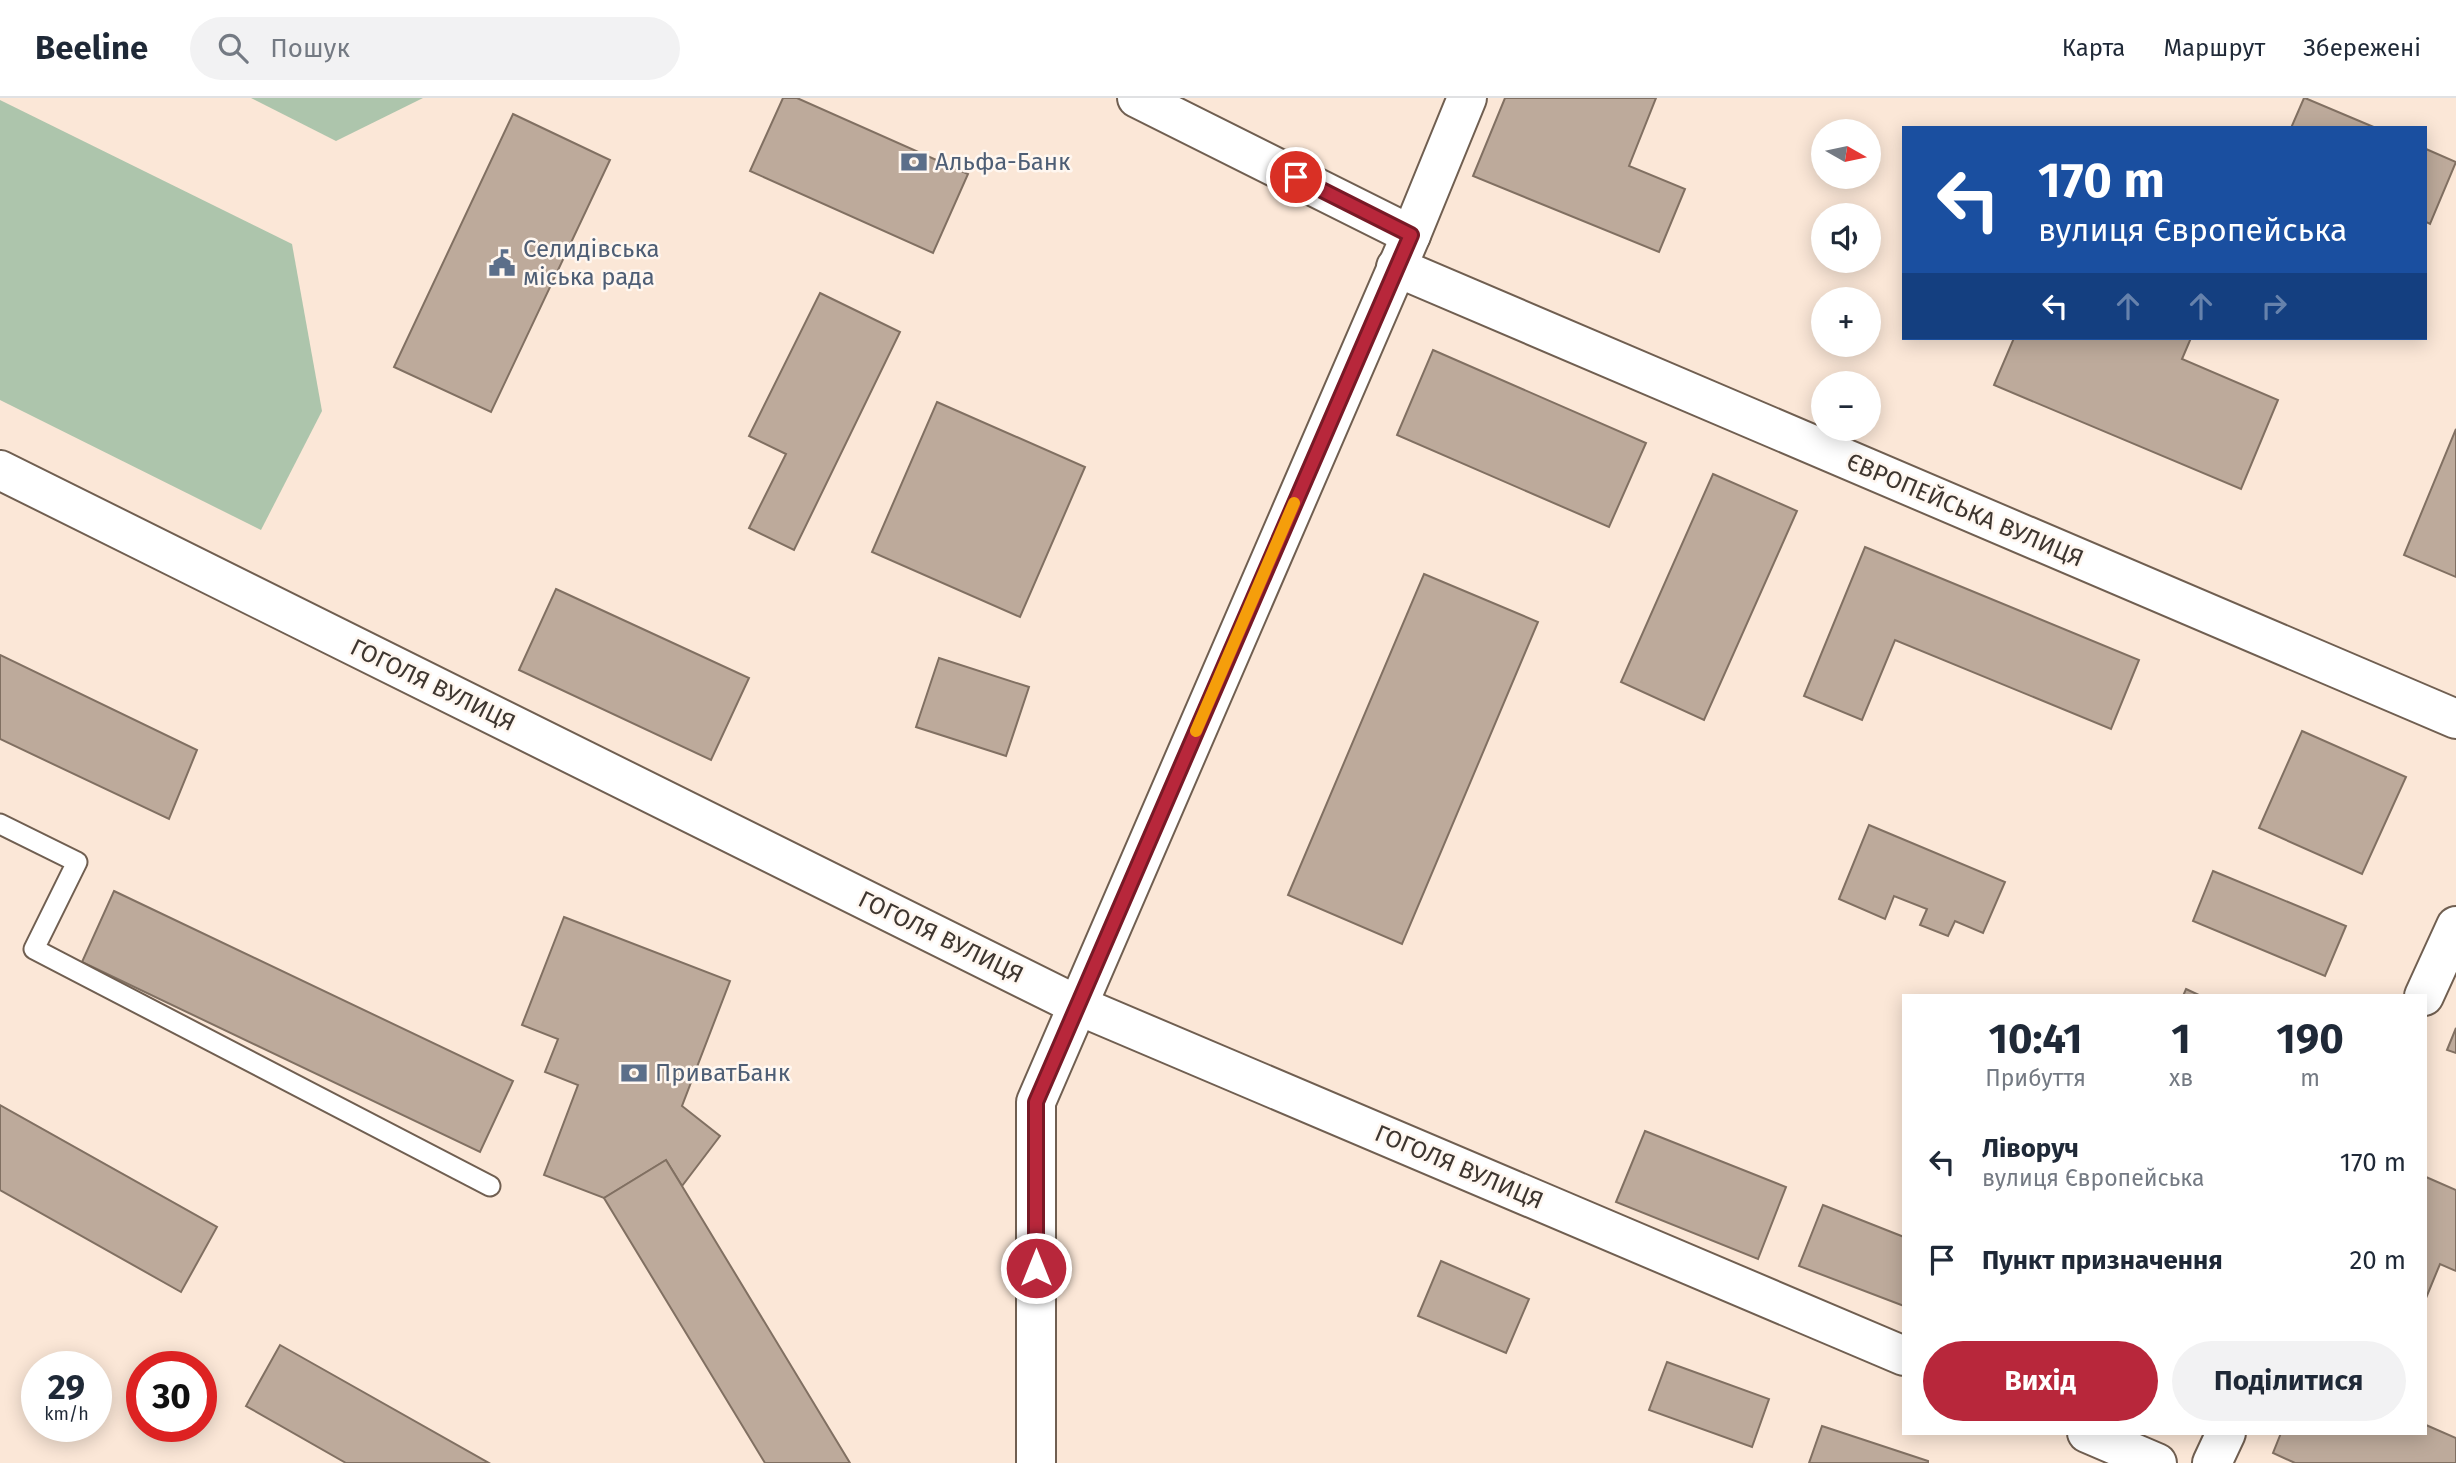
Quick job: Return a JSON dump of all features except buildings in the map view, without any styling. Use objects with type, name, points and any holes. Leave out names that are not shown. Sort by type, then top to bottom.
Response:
[{"type":"street","name":"ЄВРОПЕЙСЬКА ВУЛИЦЯ","points":[[1136,98],[1404,251],[2456,719]]},
{"type":"street","points":[[1037,1463],[1036,1102],[1404,251],[1467,98]]},
{"type":"street","name":"ГОГОЛЯ ВУЛИЦЯ","points":[[0,470],[1077,1005],[1902,1355]]},
{"type":"street","points":[[2425,994],[2456,926]]},
{"type":"street","points":[[2092,1435],[2157,1463]]},
{"type":"street","points":[[2212,1463],[2225,1435]]},
{"type":"lane","points":[[0,824],[77,862],[34,949],[490,1186]]},
{"type":"green space","points":[[251,98],[423,98],[336,141]]},
{"type":"green space","points":[[0,100],[292,244],[322,411],[261,530],[0,400]]},
{"type":"slow traffic","points":[[1196,731],[1294,503]]},
{"type":"place","name":"Альфа-Банк","points":[[914,162]]},
{"type":"place","name":"Селидівська міська рада","points":[[502,263]]},
{"type":"place","name":"ПриватБанк","points":[[634,1073]]},
{"type":"route","points":[[1036,1268],[1036,1102],[1411,235],[1296,177]]}]
